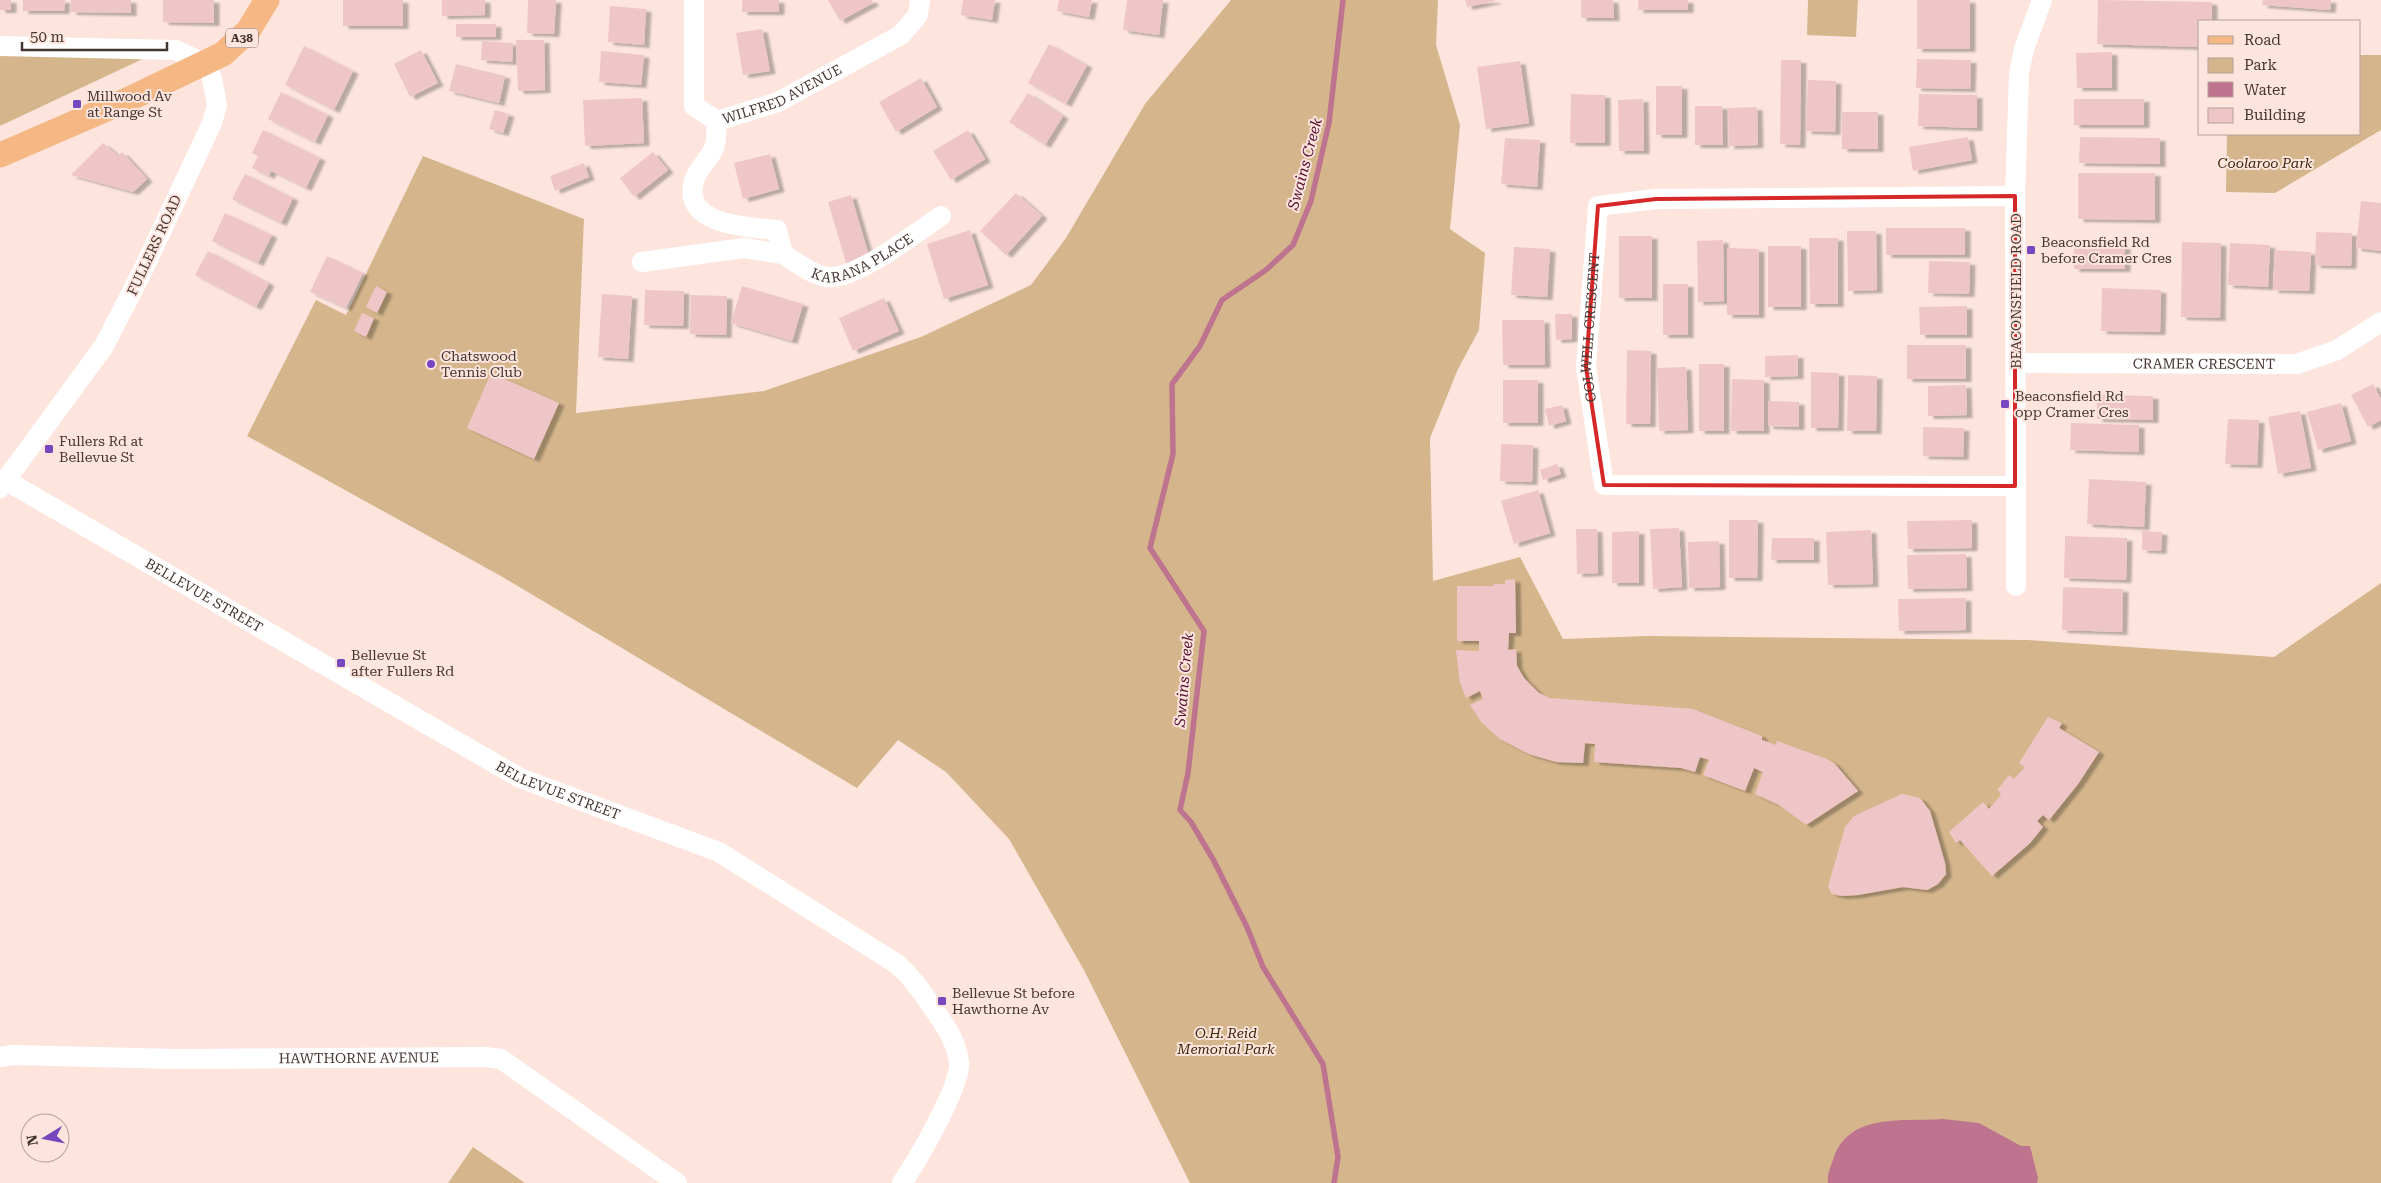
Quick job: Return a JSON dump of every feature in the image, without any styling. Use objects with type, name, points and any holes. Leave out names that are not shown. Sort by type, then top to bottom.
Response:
[{"type":"main road","name":"A38","points":[[0,155],[204,64],[229,50],[248,31],[267,0]]},
{"type":"street","name":"WILFRED AVENUE","points":[[694,0],[694,106],[717,121],[778,102],[901,36],[918,15],[920,0]]},
{"type":"street","name":"BEACONSFIELD ROAD","points":[[2016,586],[2015,196],[2019,73],[2024,49],[2042,0]]},
{"type":"street","points":[[0,46],[176,50],[204,64]]},
{"type":"street","name":"FULLERS ROAD","points":[[3,484],[104,346],[143,270],[212,123],[217,105],[212,78],[204,64]]},
{"type":"street","points":[[717,121],[715,147],[694,181],[694,200],[704,214],[723,224],[777,230],[783,254]]},
{"type":"street","name":"COLWELL CRESCENT","points":[[2015,196],[1656,199],[1598,206],[1586,367],[1604,485],[2015,486]]},
{"type":"street","name":"KARANA PLACE","points":[[642,262],[744,248],[783,254],[828,278],[856,271],[941,216]]},
{"type":"street","name":"CRAMER CRESCENT","points":[[2016,363],[2297,364],[2337,350],[2381,322]]},
{"type":"street","name":"BELLEVUE STREET","points":[[3,484],[520,778],[719,852],[902,969],[916,982],[954,1040],[959,1064],[955,1083],[919,1156],[902,1183]]},
{"type":"street","name":"HAWTHORNE AVENUE","points":[[0,1057],[13,1055],[177,1060],[486,1056],[501,1059],[677,1183]]},
{"type":"highlighted area","points":[[2015,196],[2015,486],[1604,485],[1586,367],[1598,206],[1656,199]]},
{"type":"green space","name":"O.H. Reid Memorial Park","points":[[1231,0],[1438,0],[1436,45],[1460,125],[1450,229],[1485,253],[1479,330],[1458,369],[1430,438],[1433,581],[1520,557],[1563,639],[1647,636],[2028,640],[2274,657],[2381,583],[2381,1183],[1190,1183],[1085,972],[1009,839],[946,772],[898,740],[857,788],[499,575],[247,436],[316,300],[346,315],[423,156],[584,219],[576,413],[764,391],[921,337],[1031,285],[1066,238],[1145,104]]},
{"type":"green space","points":[[1808,0],[1858,0],[1856,37],[1807,35]]},
{"type":"green space","points":[[0,54],[149,56],[0,126]]},
{"type":"green space","name":"Coolaroo Park","points":[[2361,55],[2381,55],[2381,130],[2275,193],[2226,192],[2227,135],[2361,135]]},
{"type":"green space","points":[[473,1147],[525,1183],[448,1183]]},
{"type":"water","points":[[1943,1119],[1979,1123],[2021,1146],[2030,1146],[2038,1178],[2037,1183],[1828,1183],[1834,1157],[1842,1143],[1852,1132],[1880,1122]]},
{"type":"building","points":[[0,0],[11,0],[11,10],[0,10]]},
{"type":"building","points":[[23,0],[65,0],[64,11],[23,11]]},
{"type":"building","points":[[71,0],[131,0],[131,13],[71,12]]},
{"type":"building","points":[[163,0],[214,0],[214,23],[163,22]]},
{"type":"building","points":[[343,0],[403,0],[403,26],[343,26]]},
{"type":"building","points":[[442,0],[485,0],[485,15],[442,16]]},
{"type":"building","points":[[528,0],[556,0],[554,34],[527,33]]},
{"type":"building","points":[[742,0],[779,0],[779,12],[742,12]]},
{"type":"building","points":[[828,0],[872,0],[873,3],[840,21]]},
{"type":"building","points":[[963,0],[995,0],[992,20],[961,15]]},
{"type":"building","points":[[1059,0],[1092,0],[1089,17],[1057,11]]},
{"type":"building","points":[[1127,0],[1163,0],[1159,35],[1123,30]]},
{"type":"building","points":[[1465,0],[1495,0],[1495,1],[1467,7]]},
{"type":"building","points":[[1581,0],[1613,0],[1614,18],[1581,18]]},
{"type":"building","points":[[1638,0],[1688,0],[1688,10],[1638,10]]},
{"type":"building","points":[[1917,0],[1970,0],[1970,49],[1917,49]]},
{"type":"building","points":[[2098,0],[2212,2],[2212,20],[2198,20],[2198,47],[2097,44]]},
{"type":"building","points":[[2263,0],[2331,0],[2330,10],[2262,5]]},
{"type":"building","points":[[610,6],[646,9],[644,45],[608,42]]},
{"type":"building","points":[[456,24],[496,24],[496,37],[456,37]]},
{"type":"building","points":[[762,29],[770,71],[743,75],[736,33]]},
{"type":"building","points":[[516,40],[544,40],[545,90],[518,91]]},
{"type":"building","points":[[482,41],[513,43],[512,62],[481,60]]},
{"type":"building","points":[[1049,44],[1087,65],[1066,104],[1028,83]]},
{"type":"building","points":[[304,46],[353,71],[334,110],[285,85]]},
{"type":"building","points":[[421,50],[438,83],[410,97],[394,64]]},
{"type":"building","points":[[601,51],[644,55],[641,85],[599,82]]},
{"type":"building","points":[[2112,52],[2112,88],[2077,88],[2076,53]]},
{"type":"building","points":[[1917,59],[1971,60],[1970,89],[1916,88]]},
{"type":"building","points":[[1781,60],[1801,60],[1800,145],[1780,144]]},
{"type":"building","points":[[1520,61],[1529,123],[1486,129],[1477,67]]},
{"type":"building","points":[[456,64],[505,76],[499,103],[449,91]]},
{"type":"building","points":[[921,78],[937,107],[896,132],[879,102]]},
{"type":"building","points":[[1808,80],[1836,81],[1835,132],[1806,131]]},
{"type":"building","points":[[1656,86],[1682,86],[1682,135],[1656,135]]},
{"type":"building","points":[[281,92],[328,115],[315,142],[268,119]]},
{"type":"building","points":[[1028,93],[1063,116],[1045,145],[1009,122]]},
{"type":"building","points":[[1571,94],[1605,95],[1605,143],[1570,143]]},
{"type":"building","points":[[1919,94],[1977,95],[1977,128],[1918,126]]},
{"type":"building","points":[[642,98],[644,143],[585,146],[583,100]]},
{"type":"building","points":[[1643,99],[1644,151],[1619,151],[1618,100]]},
{"type":"building","points":[[2074,99],[2144,99],[2144,125],[2074,125]]},
{"type":"building","points":[[1695,106],[1722,106],[1723,145],[1695,145]]},
{"type":"building","points":[[1757,107],[1758,145],[1729,146],[1728,108]]},
{"type":"building","points":[[495,110],[509,114],[503,133],[489,129]]},
{"type":"building","points":[[1842,112],[1878,112],[1878,149],[1842,149]]},
{"type":"building","points":[[263,130],[320,158],[306,188],[271,171],[269,176],[252,168],[258,156],[252,153]]},
{"type":"building","points":[[968,130],[985,159],[951,180],[933,151]]},
{"type":"building","points":[[1968,137],[1972,160],[1913,171],[1909,147]]},
{"type":"building","points":[[2080,137],[2160,138],[2160,164],[2079,163]]},
{"type":"building","points":[[1505,138],[1540,140],[1537,187],[1501,184]]},
{"type":"building","points":[[103,143],[118,156],[122,152],[147,179],[133,192],[71,175]]},
{"type":"building","points":[[653,152],[668,170],[634,197],[620,178]]},
{"type":"building","points":[[770,154],[779,189],[743,199],[734,163]]},
{"type":"building","points":[[584,163],[589,177],[555,191],[550,176]]},
{"type":"building","points":[[2078,173],[2155,173],[2155,220],[2078,219]]},
{"type":"building","points":[[245,174],[293,198],[281,223],[232,199]]},
{"type":"building","points":[[1016,193],[1042,216],[1006,255],[980,231]]},
{"type":"building","points":[[851,195],[869,256],[846,263],[828,202]]},
{"type":"building","points":[[2361,201],[2381,203],[2381,251],[2356,248]]},
{"type":"building","points":[[225,213],[272,235],[258,263],[212,241]]},
{"type":"building","points":[[1886,228],[1965,228],[1965,255],[1886,255]]},
{"type":"building","points":[[970,230],[988,285],[944,299],[927,244]]},
{"type":"building","points":[[1847,231],[1876,231],[1877,290],[1848,291]]},
{"type":"building","points":[[2316,232],[2352,233],[2351,266],[2315,265]]},
{"type":"building","points":[[1619,236],[1652,236],[1652,298],[1619,298]]},
{"type":"building","points":[[1809,238],[1838,238],[1838,304],[1810,304]]},
{"type":"building","points":[[1723,240],[1724,301],[1698,302],[1697,241]]},
{"type":"building","points":[[2182,242],[2221,243],[2220,318],[2181,317]]},
{"type":"building","points":[[2230,243],[2270,245],[2268,287],[2228,285]]},
{"type":"building","points":[[2074,245],[2125,246],[2125,269],[2074,269]]},
{"type":"building","points":[[1768,246],[1801,246],[1801,307],[1768,307]]},
{"type":"building","points":[[1514,247],[1550,249],[1547,297],[1511,295]]},
{"type":"building","points":[[1727,248],[1759,249],[1759,315],[1727,315]]},
{"type":"building","points":[[2275,250],[2311,252],[2309,291],[2273,290]]},
{"type":"building","points":[[208,251],[269,283],[256,307],[195,275]]},
{"type":"building","points":[[327,256],[363,273],[346,308],[310,292]]},
{"type":"building","points":[[1929,261],[1970,262],[1969,294],[1928,293]]},
{"type":"building","points":[[1663,284],[1688,284],[1688,335],[1663,335]]},
{"type":"building","points":[[376,286],[387,292],[377,313],[366,307]]},
{"type":"building","points":[[742,286],[803,304],[792,341],[731,323]]},
{"type":"building","points":[[2102,288],[2161,290],[2160,332],[2101,331]]},
{"type":"building","points":[[645,290],[684,291],[683,326],[644,325]]},
{"type":"building","points":[[602,294],[632,296],[628,359],[598,357]]},
{"type":"building","points":[[691,295],[727,296],[726,335],[690,334]]},
{"type":"building","points":[[884,298],[899,331],[853,351],[839,318]]},
{"type":"building","points":[[1967,306],[1967,335],[1920,335],[1919,307]]},
{"type":"building","points":[[362,313],[374,318],[366,337],[354,331]]},
{"type":"building","points":[[1555,314],[1572,314],[1572,339],[1556,340]]},
{"type":"building","points":[[1502,320],[1544,320],[1545,365],[1503,365]]},
{"type":"building","points":[[1907,345],[1966,345],[1966,379],[1907,379]]},
{"type":"building","points":[[1627,350],[1651,351],[1650,424],[1626,424]]},
{"type":"building","points":[[1798,355],[1798,376],[1765,377],[1765,356]]},
{"type":"building","points":[[1699,364],[1724,364],[1724,431],[1699,431]]},
{"type":"building","points":[[1686,367],[1688,430],[1659,431],[1657,368]]},
{"type":"building","points":[[1811,372],[1839,373],[1838,428],[1811,428]]},
{"type":"building","points":[[491,373],[559,403],[534,459],[467,428]]},
{"type":"building","points":[[1848,375],[1877,376],[1876,431],[1847,431]]},
{"type":"building","points":[[1732,379],[1764,380],[1764,431],[1731,431]]},
{"type":"building","points":[[1503,380],[1538,380],[1538,423],[1503,423]]},
{"type":"building","points":[[2373,384],[2381,399],[2381,420],[2368,427],[2351,395]]},
{"type":"building","points":[[1966,385],[1967,415],[1928,416],[1928,386]]},
{"type":"building","points":[[2097,395],[2153,396],[2153,420],[2097,419]]},
{"type":"building","points":[[1768,401],[1799,402],[1799,427],[1768,426]]},
{"type":"building","points":[[2341,403],[2351,441],[2318,450],[2307,412]]},
{"type":"building","points":[[1562,405],[1566,421],[1549,426],[1545,409]]},
{"type":"building","points":[[2300,411],[2311,468],[2278,474],[2268,417]]},
{"type":"building","points":[[2228,419],[2259,420],[2257,465],[2225,464]]},
{"type":"building","points":[[2071,423],[2139,425],[2139,452],[2070,450]]},
{"type":"building","points":[[1923,427],[1964,428],[1963,457],[1923,456]]},
{"type":"building","points":[[1501,444],[1533,445],[1532,482],[1500,481]]},
{"type":"building","points":[[1557,464],[1561,474],[1543,480],[1540,470]]},
{"type":"building","points":[[2089,479],[2146,482],[2144,527],[2087,524]]},
{"type":"building","points":[[1538,490],[1550,533],[1514,544],[1501,501]]},
{"type":"building","points":[[1729,520],[1758,520],[1757,578],[1729,578]]},
{"type":"building","points":[[1972,520],[1972,548],[1908,549],[1907,521]]},
{"type":"building","points":[[1679,528],[1682,587],[1653,589],[1650,529]]},
{"type":"building","points":[[1576,529],[1597,529],[1598,573],[1577,574]]},
{"type":"building","points":[[1871,530],[1873,584],[1828,585],[1826,532]]},
{"type":"building","points":[[1639,531],[1639,583],[1612,583],[1612,532]]},
{"type":"building","points":[[2142,531],[2162,532],[2161,551],[2142,550]]},
{"type":"building","points":[[2065,536],[2127,538],[2126,580],[2064,578]]},
{"type":"building","points":[[1772,538],[1814,538],[1814,560],[1771,560]]},
{"type":"building","points":[[1719,541],[1720,587],[1689,588],[1688,542]]},
{"type":"building","points":[[1966,554],[1967,588],[1908,589],[1907,555]]},
{"type":"building","points":[[1515,579],[1516,633],[1509,633],[1508,650],[1516,649],[1517,666],[1524,678],[1539,693],[1550,698],[1693,709],[1762,736],[1762,740],[1776,745],[1777,741],[1827,759],[1834,763],[1858,791],[1806,825],[1779,805],[1755,794],[1763,772],[1754,768],[1745,791],[1703,775],[1709,760],[1700,757],[1695,772],[1681,768],[1594,762],[1595,744],[1585,743],[1583,763],[1556,762],[1529,754],[1500,739],[1482,723],[1470,705],[1483,699],[1480,691],[1466,698],[1460,683],[1456,650],[1479,651],[1479,641],[1457,641],[1457,586],[1494,586],[1494,584],[1505,584],[1505,580]]},
{"type":"building","points":[[2063,587],[2123,589],[2122,632],[2062,630]]},
{"type":"building","points":[[1966,598],[1966,630],[1899,631],[1898,599]]},
{"type":"building","points":[[2048,717],[2062,723],[2059,728],[2099,752],[2078,784],[2049,820],[2043,815],[2037,821],[2043,827],[2030,843],[1992,876],[1960,840],[1956,843],[1949,832],[1983,802],[1989,809],[2001,795],[1998,789],[2009,775],[2014,779],[2025,767],[2019,763]]},
{"type":"building","points":[[1902,794],[1920,798],[1930,811],[1945,863],[1946,874],[1938,884],[1927,890],[1903,887],[1858,895],[1842,896],[1832,894],[1828,887],[1845,827],[1854,816]]},
{"type":"waterway","name":"Swains Creek","points":[[1334,1183],[1338,1157],[1323,1064],[1263,967],[1247,927],[1214,861],[1191,822],[1180,810],[1188,773],[1204,631],[1150,548],[1173,454],[1172,384],[1200,346],[1222,300],[1266,270],[1293,245],[1311,201],[1329,123],[1343,0]]},
{"type":"place","name":"Millwood Av at Range St","points":[[77,104]]},
{"type":"place","name":"Beaconsfield Rd before Cramer Cres","points":[[2031,250]]},
{"type":"place","name":"Chatswood Tennis Club","points":[[431,364]]},
{"type":"place","name":"Beaconsfield Rd opp Cramer Cres","points":[[2005,404]]},
{"type":"place","name":"Fullers Rd at Bellevue St","points":[[49,449]]},
{"type":"place","name":"Bellevue St after Fullers Rd","points":[[341,663]]},
{"type":"place","name":"Bellevue St before Hawthorne Av","points":[[942,1001]]}]
